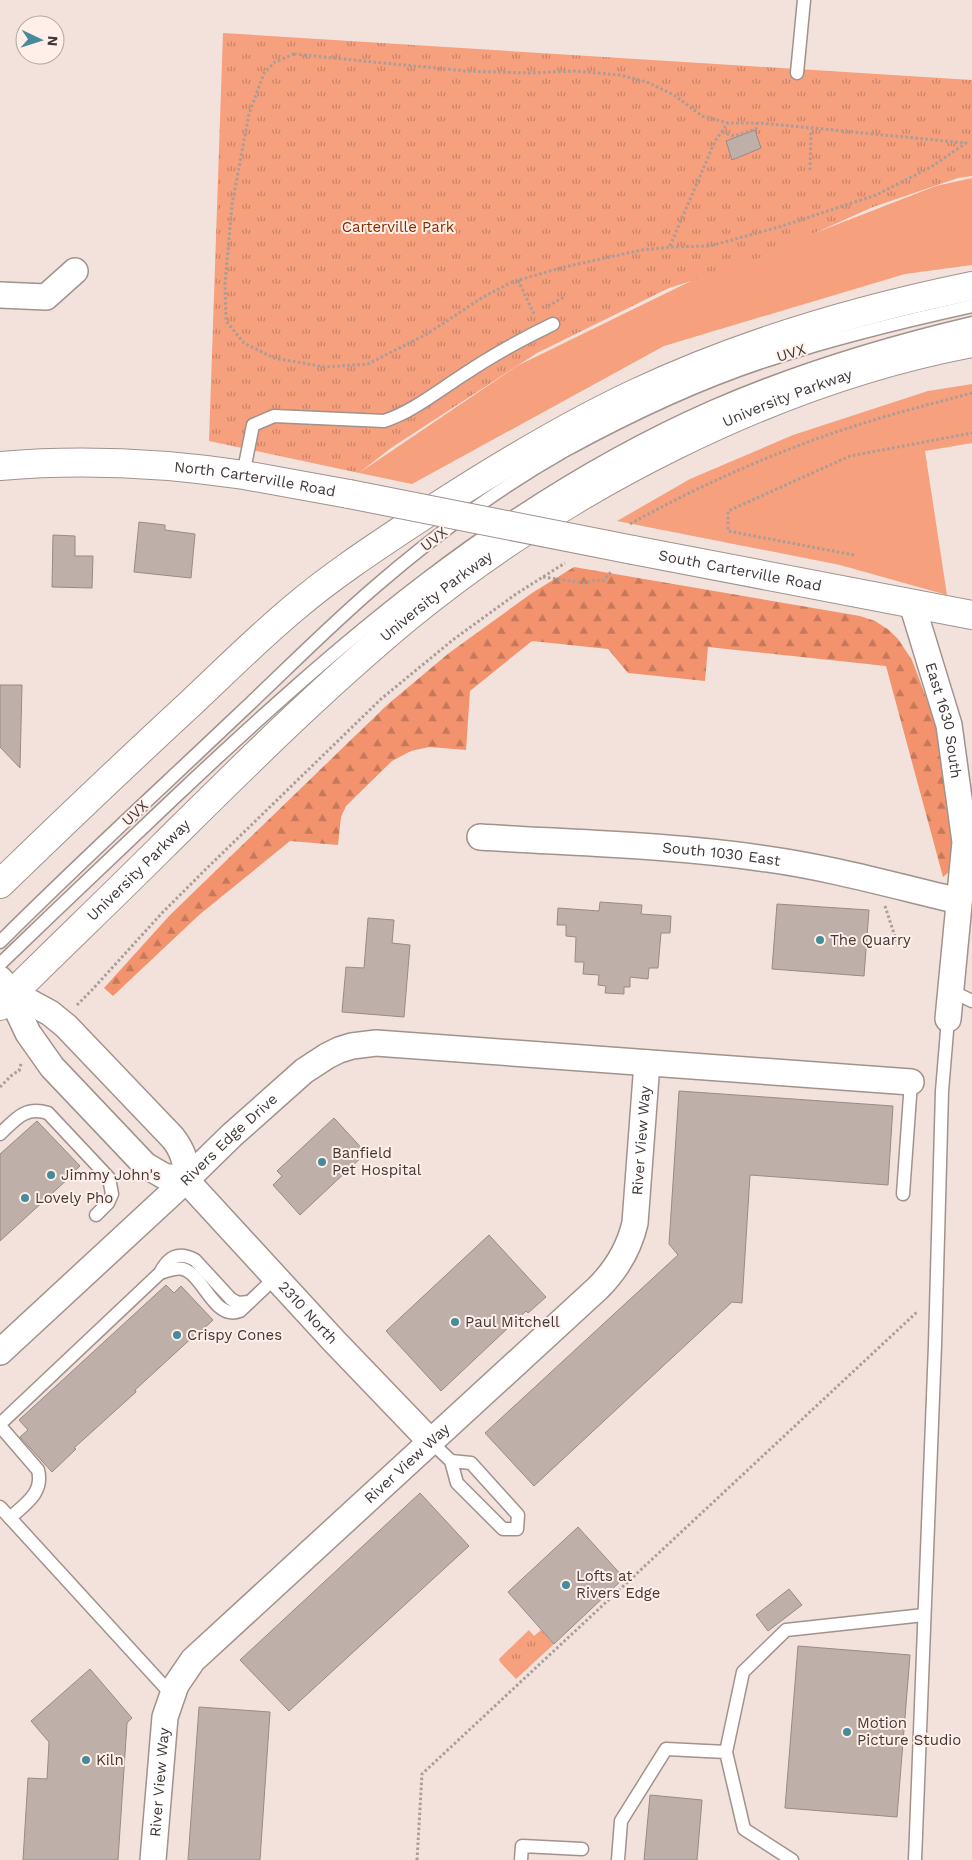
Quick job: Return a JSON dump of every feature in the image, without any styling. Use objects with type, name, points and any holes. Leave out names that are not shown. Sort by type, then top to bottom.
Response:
[{"type":"main road","points":[[0,884],[86,800],[294,608],[402,530],[532,447],[634,394],[730,353],[804,327],[861,311],[972,286]]},
{"type":"main road","name":"University Parkway","points":[[4,993],[320,694],[410,616],[506,544],[617,476],[662,452],[753,411],[847,376],[905,359],[972,343]]},
{"type":"main road","name":"North Carterville Road","points":[[0,466],[34,463],[140,464],[243,475],[507,526]]},
{"type":"main road","name":"South Carterville Road","points":[[507,526],[625,547],[972,615]]},
{"type":"street","points":[[0,295],[46,297],[75,271]]},
{"type":"street","name":"East 1630 South","points":[[912,604],[949,725],[965,842],[959,901],[961,996],[948,1019]]},
{"type":"street","name":"South 1030 East","points":[[480,837],[735,855],[805,865],[959,901]]},
{"type":"street","points":[[4,993],[32,1002],[66,1026],[173,1138],[185,1158],[187,1168],[186,1180],[164,1176],[145,1165],[52,1067],[28,1033],[19,1014],[4,993]]},
{"type":"street","name":"Rivers Edge Drive","points":[[0,1352],[232,1135],[304,1071],[327,1056],[352,1046],[376,1043],[911,1082]]},
{"type":"street","name":"River View Way","points":[[153,1860],[165,1717],[172,1695],[184,1672],[204,1649],[598,1288],[619,1264],[635,1223],[647,1063]]},
{"type":"street","name":"2310 North","points":[[186,1180],[431,1442]]},
{"type":"lane","points":[[797,73],[804,0]]},
{"type":"lane","name":"UVX","points":[[0,942],[341,617],[411,557],[500,491],[593,436],[652,407],[710,382],[769,359],[836,339],[972,306]]},
{"type":"lane","points":[[0,964],[293,688],[399,599],[498,527],[602,463],[655,434],[718,405],[774,381],[861,351],[972,323]]},
{"type":"lane","points":[[243,475],[253,425],[274,416],[384,421],[397,417],[483,362],[553,324]]},
{"type":"lane","points":[[915,1860],[935,1345],[942,1091],[948,1019]]},
{"type":"lane","points":[[903,1194],[911,1082]]},
{"type":"lane","points":[[0,1134],[22,1113],[38,1110],[48,1114],[108,1178],[112,1194],[108,1202],[96,1215]]},
{"type":"lane","points":[[10,1518],[34,1496],[40,1483],[40,1476],[38,1470],[0,1425],[160,1273],[177,1269],[189,1272],[222,1309],[238,1312],[276,1278]]},
{"type":"lane","points":[[431,1442],[451,1461],[457,1483],[503,1529],[517,1529],[518,1515],[471,1463],[451,1461]]},
{"type":"lane","points":[[0,1507],[172,1695]]},
{"type":"lane","points":[[792,1860],[744,1829],[726,1752],[743,1672],[786,1630],[924,1615]]},
{"type":"lane","points":[[618,1860],[622,1821],[666,1749],[726,1752]]},
{"type":"lane","points":[[521,1860],[522,1846],[582,1849]]},
{"type":"path","points":[[294,54],[466,71],[530,73],[574,71],[620,75],[647,82],[674,95],[702,116],[728,123],[757,123],[966,143],[931,167],[876,195],[779,228],[710,246],[642,250],[564,267],[518,280],[483,297],[427,334],[368,364],[325,367],[274,358],[244,343],[226,321],[225,284],[234,196],[249,114],[264,73],[275,62],[294,54]]},
{"type":"path","points":[[670,247],[715,141],[728,123]]},
{"type":"path","points":[[722,132],[734,136],[756,128],[757,123]]},
{"type":"path","points":[[810,170],[811,132]]},
{"type":"path","points":[[518,280],[534,314],[564,297]]},
{"type":"path","points":[[543,577],[585,583],[603,580],[625,547],[704,486],[784,451],[863,423],[972,394]]},
{"type":"path","points":[[854,555],[728,531],[728,511],[850,456],[972,433]]},
{"type":"path","points":[[86,994],[92,991],[130,948],[205,870],[381,699],[454,639],[568,561]]},
{"type":"path","points":[[878,881],[898,946]]},
{"type":"path","points":[[0,1087],[13,1074],[19,1071],[19,1066]]},
{"type":"path","points":[[417,1860],[422,1774],[910,1321],[917,1314],[918,1304]]},
{"type":"green space","name":"Carterville Park","points":[[223,33],[972,80],[972,176],[958,178],[873,207],[748,263],[669,288],[537,353],[391,448],[359,473],[209,441]]},
{"type":"green space","points":[[972,178],[972,265],[905,274],[664,346],[412,484],[359,473],[517,366],[691,281],[936,186]]},
{"type":"green space","points":[[972,384],[972,443],[925,451],[947,595],[840,565],[617,521],[690,479],[793,435],[928,391]]},
{"type":"green space","points":[[574,567],[860,616],[875,621],[889,630],[898,639],[912,660],[936,724],[951,794],[954,866],[943,877],[886,666],[708,647],[705,681],[628,673],[608,649],[532,641],[470,691],[466,750],[429,747],[411,751],[392,761],[346,806],[341,817],[338,845],[290,841],[199,915],[113,996],[104,988],[170,915],[387,705],[449,653],[532,593]]},
{"type":"green space","points":[[529,1630],[534,1636],[541,1630],[554,1644],[516,1679],[499,1659]]},
{"type":"building","points":[[755,130],[761,148],[732,160],[726,141]]},
{"type":"building","points":[[139,522],[165,525],[165,530],[195,534],[191,578],[134,572]]},
{"type":"building","points":[[53,535],[75,536],[75,556],[93,556],[92,588],[52,587]]},
{"type":"building","points":[[0,685],[22,685],[20,768],[0,747]]},
{"type":"building","points":[[600,902],[642,905],[641,914],[671,916],[670,933],[661,933],[658,968],[649,968],[648,979],[630,977],[630,987],[624,987],[624,994],[605,993],[606,986],[598,985],[599,975],[583,974],[584,962],[575,962],[576,937],[566,936],[566,925],[557,925],[558,908],[599,911]]},
{"type":"building","name":"The Quarry","points":[[777,904],[869,910],[864,976],[772,969]]},
{"type":"building","points":[[368,918],[394,920],[392,943],[410,945],[404,1017],[342,1012],[346,967],[364,968]]},
{"type":"building","points":[[679,1091],[893,1106],[888,1185],[750,1175],[742,1303],[732,1302],[534,1486],[485,1433],[678,1255],[669,1244]]},
{"type":"building","name":"Banfield Pet Hospital","points":[[334,1118],[366,1153],[300,1215],[273,1185],[282,1176],[277,1171]]},
{"type":"building","points":[[37,1121],[80,1166],[0,1241],[0,1154]]},
{"type":"building","name":"Paul Mitchell","points":[[489,1235],[546,1297],[528,1313],[526,1311],[441,1391],[386,1331]]},
{"type":"building","points":[[166,1285],[174,1293],[181,1286],[213,1320],[135,1390],[136,1392],[74,1448],[76,1449],[52,1472],[20,1437],[28,1430],[19,1420]]},
{"type":"building","points":[[420,1493],[469,1546],[289,1711],[240,1660]]},
{"type":"building","name":"Lofts at Rivers Edge","points":[[578,1527],[624,1578],[554,1644],[508,1592]]},
{"type":"building","points":[[789,1589],[802,1605],[768,1631],[756,1615]]},
{"type":"building","name":"Motion Picture Studio","points":[[798,1646],[910,1655],[897,1817],[785,1808]]},
{"type":"building","name":"Kiln","points":[[90,1669],[132,1718],[127,1723],[118,1860],[23,1860],[28,1778],[47,1779],[49,1742],[31,1721]]},
{"type":"building","points":[[199,1707],[270,1712],[260,1860],[188,1860]]},
{"type":"building","points":[[650,1795],[702,1800],[697,1860],[644,1860]]},
{"type":"place","name":"The Quarry","points":[[820,940]]},
{"type":"place","name":"Banfield Pet Hospital","points":[[322,1162]]},
{"type":"place","name":"Jimmy John's","points":[[51,1175]]},
{"type":"place","name":"Lovely Pho","points":[[25,1198]]},
{"type":"place","name":"Paul Mitchell","points":[[455,1322]]},
{"type":"place","name":"Crispy Cones","points":[[177,1335]]},
{"type":"place","name":"Lofts at Rivers Edge","points":[[566,1585]]},
{"type":"place","name":"Motion Picture Studio","points":[[847,1732]]},
{"type":"place","name":"Kiln","points":[[86,1760]]}]
